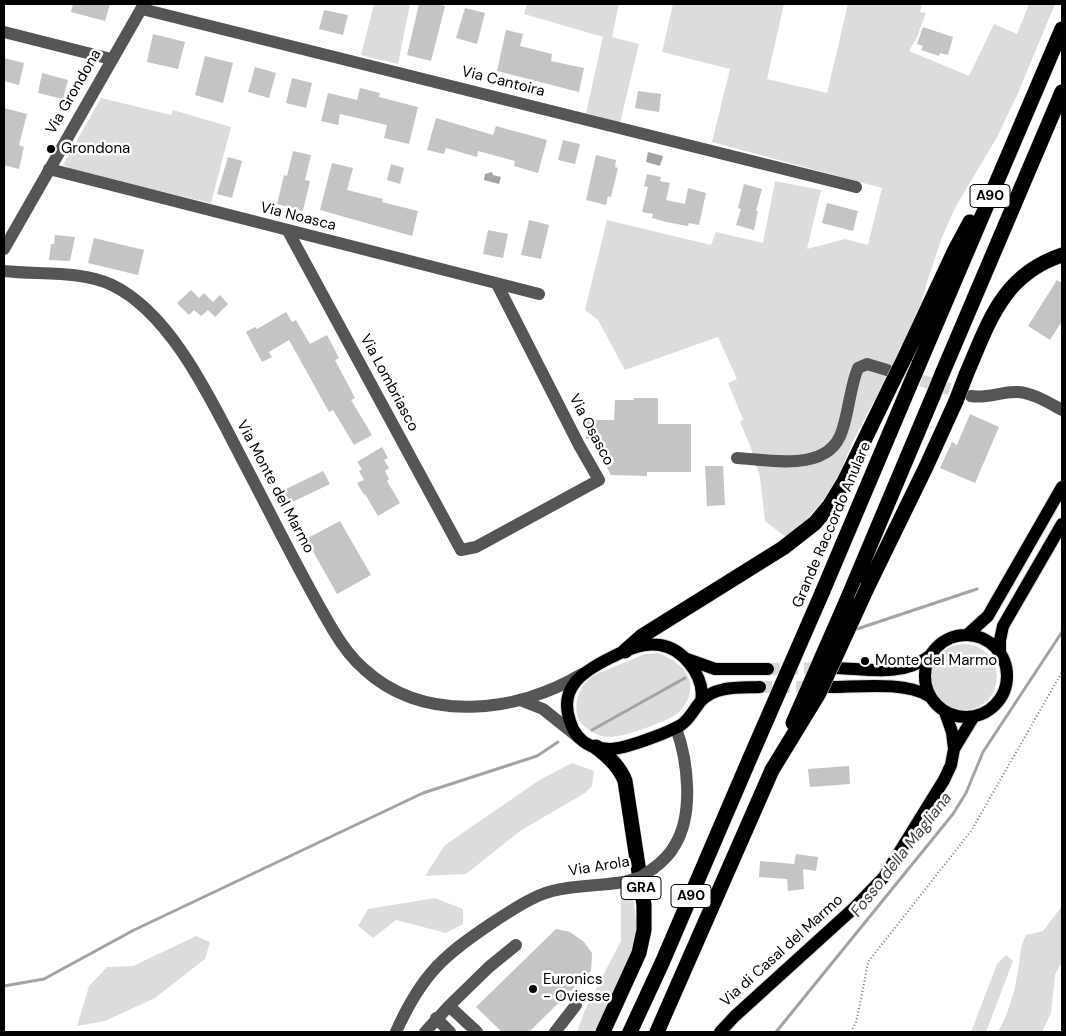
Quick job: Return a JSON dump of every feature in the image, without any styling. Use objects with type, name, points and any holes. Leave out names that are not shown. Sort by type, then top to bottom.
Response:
[{"type":"highway","name":"Grande Raccordo Anulare","points":[[630,1032],[822,593],[1062,29]]},
{"type":"highway","name":"A90","points":[[657,1032],[847,600],[1062,92]]},
{"type":"highway","points":[[625,651],[642,636],[783,548],[815,523],[837,494],[890,374],[904,359],[955,250],[1013,144]]},
{"type":"highway","points":[[772,770],[820,692],[868,586],[926,467],[991,317],[1006,293],[1021,277],[1035,266],[1062,255]]},
{"type":"highway","name":"GRA","points":[[596,747],[611,760],[626,782],[644,916],[643,940],[639,953],[603,1032]]},
{"type":"main road","points":[[967,634],[979,626],[988,616],[1062,488]]},
{"type":"main road","points":[[1000,652],[1003,626],[1062,524]]},
{"type":"main road","points":[[828,687],[902,687],[924,692],[945,712],[965,717],[974,716],[993,707],[1005,688],[1007,667],[1000,652],[986,640],[967,634],[952,636],[945,640],[930,656],[924,676],[929,696]]},
{"type":"main road","points":[[760,687],[722,689],[701,701],[685,723],[676,728],[610,749],[596,747],[579,739],[571,724],[567,706],[570,690],[582,674],[625,651],[641,645],[658,644],[673,649],[685,658],[715,669],[768,669]]},
{"type":"main road","points":[[837,668],[902,669],[917,665],[930,656]]},
{"type":"main road","points":[[685,658],[699,678],[702,691],[701,701]]},
{"type":"main road","points":[[945,712],[952,732],[954,749]]},
{"type":"main road","name":"Via di Casal del Marmo","points":[[720,1032],[877,885],[893,864],[944,780],[951,765],[954,749],[974,716]]},
{"type":"street","name":"Via Grondona","points":[[4,249],[143,6]]},
{"type":"street","name":"Via Cantoira","points":[[143,6],[856,187]]},
{"type":"street","points":[[4,32],[112,59]]},
{"type":"street","name":"Via Noasca","points":[[49,169],[288,232],[539,294]]},
{"type":"street","name":"Via Lombriasco","points":[[288,232],[461,550]]},
{"type":"street","name":"Via Monte del Marmo","points":[[4,271],[82,276],[107,283],[131,297],[158,322],[185,357],[218,414],[326,618],[348,653],[365,670],[398,692],[416,699],[437,704],[470,707],[520,700],[552,690],[582,674]]},
{"type":"street","name":"Via Osasco","points":[[461,550],[476,547],[599,480],[579,445],[497,284]]},
{"type":"street","points":[[736,458],[798,461],[825,454],[838,441],[842,432],[858,368],[867,364],[890,374]]},
{"type":"street","points":[[971,396],[1022,393],[1062,410]]},
{"type":"street","points":[[520,700],[543,709],[579,739]]},
{"type":"street","name":"Via Arola","points":[[396,1032],[412,998],[435,968],[460,944],[507,913],[550,891],[624,882],[641,877],[666,857],[675,845],[684,819],[687,793],[681,745],[676,728]]},
{"type":"street","points":[[425,1032],[448,1006],[516,945]]},
{"type":"street","points":[[555,1032],[576,1005]]},
{"type":"street","points":[[448,1006],[477,1032]]},
{"type":"street","points":[[436,1018],[450,1032]]},
{"type":"path","points":[[851,1032],[860,1004],[868,962],[971,831],[1062,672]]},
{"type":"shaded area","points":[[374,4],[410,4],[398,64],[361,55]]},
{"type":"shaded area","points":[[527,4],[619,4],[612,37],[639,44],[620,123],[586,113],[603,37],[524,14]]},
{"type":"shaded area","points":[[673,4],[784,4],[767,79],[827,93],[848,4],[922,4],[920,12],[926,13],[917,37],[909,51],[969,76],[994,24],[1017,34],[1029,4],[1055,4],[1018,93],[997,137],[955,208],[942,237],[922,301],[886,380],[851,445],[837,480],[822,502],[802,525],[787,538],[765,521],[760,477],[740,422],[743,419],[728,383],[737,379],[718,337],[625,370],[598,320],[585,310],[607,220],[711,245],[716,232],[763,243],[775,181],[821,190],[807,249],[845,239],[868,245],[882,188],[712,142],[730,69],[662,52]]},
{"type":"shaded area","points":[[101,98],[171,115],[173,110],[231,127],[211,203],[75,171],[63,165]]},
{"type":"shaded area","points":[[648,152],[663,156],[660,166],[646,162]]},
{"type":"shaded area","points":[[492,172],[493,175],[501,177],[499,184],[484,180],[485,174]]},
{"type":"shaded area","points":[[964,644],[977,647],[987,654],[994,664],[997,677],[994,690],[987,700],[977,707],[964,710],[951,707],[941,700],[934,690],[931,677],[934,664],[941,654],[951,647]]},
{"type":"shaded area","points":[[658,653],[676,663],[688,676],[690,692],[687,701],[680,711],[664,721],[646,728],[624,735],[609,737],[595,734],[582,724],[578,719],[576,708],[578,698],[582,688],[592,676],[645,654]]},
{"type":"shaded area","points":[[572,763],[594,771],[592,786],[585,793],[520,831],[466,874],[425,876],[445,845],[541,779]]},
{"type":"shaded area","points":[[621,897],[633,897],[639,943],[596,1032],[577,1032],[585,1010],[621,941]]},
{"type":"shaded area","points":[[435,898],[463,909],[463,924],[446,933],[396,920],[373,938],[358,926],[368,909]]},
{"type":"shaded area","points":[[1062,906],[1062,962],[1055,975],[1051,1013],[1042,1032],[998,1032],[1012,998],[1023,941],[1026,935],[1043,931]]},
{"type":"shaded area","points":[[196,936],[210,942],[205,959],[155,998],[105,1021],[77,1026],[89,986],[107,967],[133,966]]},
{"type":"shaded area","points":[[1006,955],[1013,961],[986,1032],[971,1032],[997,964]]},
{"type":"building","points":[[73,4],[110,4],[105,21],[71,12]]},
{"type":"building","points":[[419,4],[445,6],[431,61],[407,55]]},
{"type":"building","points":[[465,8],[485,13],[477,44],[456,38]]},
{"type":"building","points":[[324,10],[348,15],[343,35],[319,29]]},
{"type":"building","points":[[923,27],[953,37],[948,55],[940,53],[939,56],[921,50],[923,46],[917,44]]},
{"type":"building","points":[[506,30],[523,34],[520,46],[552,54],[551,61],[584,68],[579,92],[497,71]]},
{"type":"building","points":[[153,34],[185,42],[178,69],[147,62]]},
{"type":"building","points":[[205,56],[233,63],[223,103],[195,95]]},
{"type":"building","points":[[4,58],[24,63],[19,85],[4,81]]},
{"type":"building","points":[[255,67],[276,73],[269,98],[248,92]]},
{"type":"building","points":[[42,73],[68,80],[63,99],[38,93]]},
{"type":"building","points":[[292,78],[312,83],[306,108],[286,103]]},
{"type":"building","points":[[360,88],[380,93],[379,97],[418,107],[409,144],[384,138],[387,125],[340,114],[338,125],[321,121],[328,93],[357,100]]},
{"type":"building","points":[[638,91],[661,94],[659,112],[635,108]]},
{"type":"building","points":[[4,108],[27,114],[19,145],[24,147],[19,169],[4,165]]},
{"type":"building","points":[[436,118],[493,135],[496,126],[547,140],[538,173],[514,166],[515,161],[478,151],[477,157],[446,148],[444,154],[427,150]]},
{"type":"building","points":[[563,140],[580,144],[575,164],[558,160]]},
{"type":"building","points":[[293,151],[311,155],[305,180],[310,181],[303,211],[277,204],[284,175],[287,176]]},
{"type":"building","points":[[596,155],[616,160],[615,167],[618,168],[611,197],[608,196],[606,205],[586,200]]},
{"type":"building","points":[[228,157],[242,161],[232,198],[217,194]]},
{"type":"building","points":[[332,163],[353,168],[347,190],[383,199],[382,202],[418,211],[412,236],[320,210]]},
{"type":"building","points":[[391,164],[404,168],[400,184],[387,180]]},
{"type":"building","points":[[647,174],[661,177],[660,181],[670,183],[666,200],[685,204],[688,188],[706,193],[699,225],[689,223],[688,226],[666,222],[652,218],[653,214],[642,212],[648,187],[644,186]]},
{"type":"building","points":[[744,184],[762,189],[756,211],[758,211],[754,230],[736,225],[741,209],[738,208]]},
{"type":"building","points":[[827,203],[858,211],[853,231],[822,223]]},
{"type":"building","points":[[529,220],[549,225],[541,259],[521,255]]},
{"type":"building","points":[[488,230],[508,234],[503,258],[483,254]]},
{"type":"building","points":[[55,235],[75,237],[70,261],[49,260],[51,244],[54,244]]},
{"type":"building","points":[[94,238],[144,250],[138,275],[88,263]]},
{"type":"building","points":[[1057,280],[1062,283],[1062,321],[1050,340],[1028,326]]},
{"type":"building","points":[[191,290],[199,298],[204,293],[213,302],[220,295],[228,304],[215,317],[208,310],[201,316],[194,310],[189,315],[177,303]]},
{"type":"building","points":[[286,312],[292,322],[296,320],[310,344],[327,335],[339,358],[335,360],[355,398],[351,400],[372,435],[354,445],[333,410],[329,412],[289,340],[269,352],[272,357],[262,362],[246,332],[255,327],[257,329]]},
{"type":"building","points":[[634,398],[658,398],[658,424],[691,424],[691,472],[647,472],[647,476],[611,475],[601,456],[601,439],[586,439],[586,420],[614,420],[615,400],[634,400]]},
{"type":"building","points":[[970,414],[999,427],[975,483],[940,468],[952,442],[957,445]]},
{"type":"building","points":[[382,447],[388,458],[384,460],[389,468],[385,471],[389,479],[387,481],[400,503],[378,516],[357,483],[364,480],[359,471],[362,469],[357,462]]},
{"type":"building","points":[[705,466],[723,466],[725,505],[707,506]]},
{"type":"building","points":[[323,471],[330,484],[288,504],[282,491]]},
{"type":"building","points":[[340,521],[371,575],[337,594],[306,539]]},
{"type":"building","points":[[849,766],[850,784],[810,787],[808,769]]},
{"type":"building","points":[[796,854],[818,857],[816,871],[803,869],[804,889],[788,891],[787,879],[759,877],[760,861],[794,864]]},
{"type":"building","name":"Euronics - Oviesse","points":[[556,929],[570,932],[584,942],[592,953],[591,971],[529,1032],[502,1032],[476,1007]]},
{"type":"waterway","points":[[854,630],[977,589]]},
{"type":"waterway","name":"Fosso della Magliana","points":[[776,1032],[953,814],[966,793],[983,752],[1062,632]]},
{"type":"waterway","points":[[592,730],[685,678]]},
{"type":"waterway","points":[[4,986],[44,979],[134,930],[423,793],[537,756],[558,742]]},
{"type":"tunnel","points":[[904,375],[968,395]]},
{"type":"tunnel","points":[[768,669],[824,668]]},
{"type":"tunnel","points":[[760,687],[818,687]]},
{"type":"place","name":"Grondona","points":[[51,149]]},
{"type":"place","name":"Monte del Marmo","points":[[865,661]]},
{"type":"place","name":"Euronics - Oviesse","points":[[533,989]]}]
